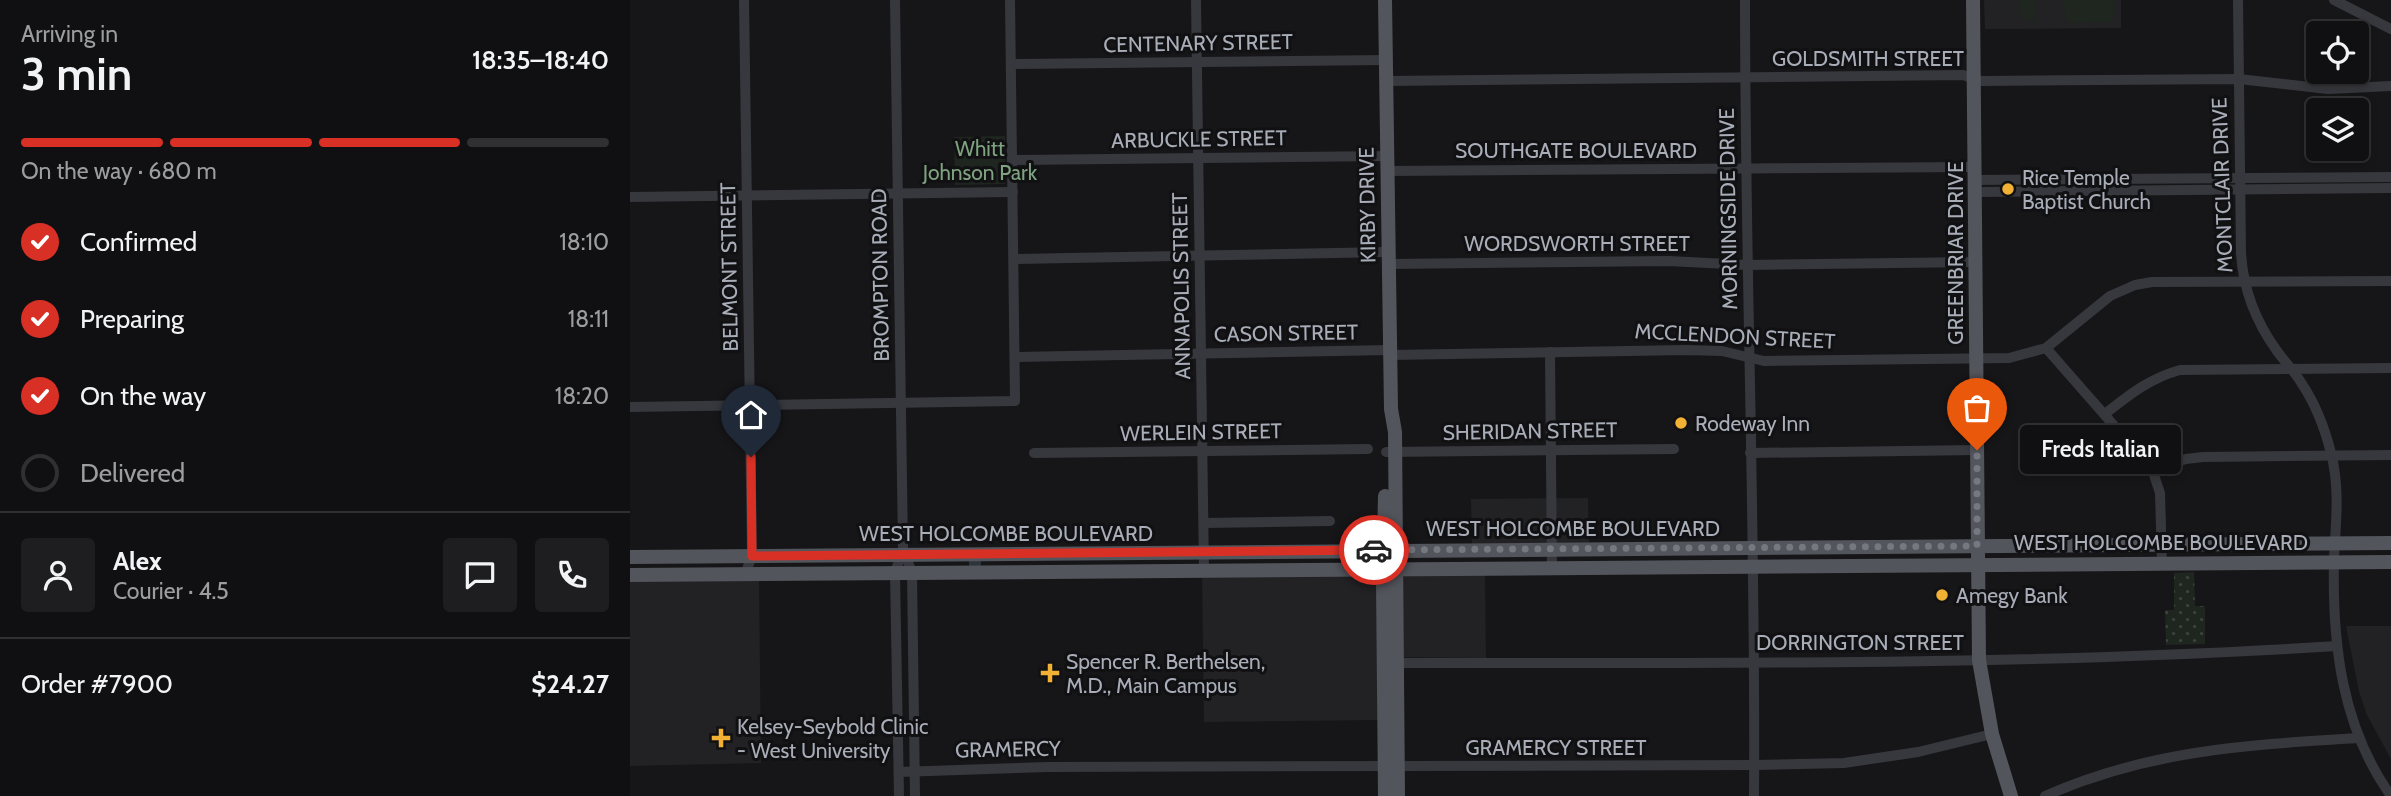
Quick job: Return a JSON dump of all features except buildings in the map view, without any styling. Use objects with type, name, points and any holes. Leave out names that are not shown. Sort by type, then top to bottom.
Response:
[{"type":"main road","name":"KIRBY DRIVE","points":[[1385,0],[1391,409],[1391,766],[1385,796]]},
{"type":"main road","name":"GREENBRIAR DRIVE","points":[[1973,0],[1979,660],[1992,734],[2011,796]]},
{"type":"main road","name":"WEST HOLCOMBE BOULEVARD","points":[[630,557],[903,552],[2391,543]]},
{"type":"main road","points":[[2062,565],[2063,555],[2081,552],[2084,545]]},
{"type":"main road","name":"WEST HOLCOMBE BOULEVARD","points":[[630,575],[2391,562]]},
{"type":"main road","name":"KIRBY DRIVE","points":[[1391,766],[1398,796]]},
{"type":"street","name":"BELMONT STREET","points":[[744,0],[752,556],[745,574]]},
{"type":"street","name":"BROMPTON ROAD","points":[[895,0],[903,552],[895,573],[899,796]]},
{"type":"street","points":[[630,407],[1015,401],[1010,0]]},
{"type":"street","name":"ANNAPOLIS STREET","points":[[1196,0],[1204,571]]},
{"type":"street","name":"MORNINGSIDE DRIVE","points":[[1745,0],[1750,453],[1756,662],[1754,796]]},
{"type":"street","name":"MONTCLAIR DRIVE","points":[[2238,0],[2241,253],[2244,282],[2263,328],[2292,369],[2317,412],[2332,455],[2337,501],[2334,622],[2346,701],[2359,738],[2391,796]]},
{"type":"street","points":[[2334,0],[2391,29]]},
{"type":"street","name":"CENTENARY STREET","points":[[1011,64],[1386,60]]},
{"type":"street","name":"GOLDSMITH STREET","points":[[1386,80],[1963,75],[1981,80],[2239,79],[2328,89],[2391,86]]},
{"type":"street","name":"ARBUCKLE STREET","points":[[1012,160],[1198,158],[1387,164]]},
{"type":"street","name":"SOUTHGATE BOULEVARD","points":[[1387,164],[1748,168],[1975,179],[2391,188]]},
{"type":"street","name":"SOUTHGATE BOULEVARD","points":[[2240,184],[2391,177]]},
{"type":"street","points":[[630,197],[1013,192]]},
{"type":"street","name":"WORDSWORTH STREET","points":[[1014,258],[1199,256],[1668,261],[1748,265],[1976,262]]},
{"type":"street","name":"MCCLENDON STREET","points":[[1390,353],[1707,350],[1764,361],[1976,360],[2019,357],[2046,348],[2110,296],[2135,285],[2152,282],[2391,281]]},
{"type":"street","points":[[2046,348],[2152,469],[2160,493],[2162,564]]},
{"type":"street","points":[[1550,352],[1552,569]]},
{"type":"street","name":"CASON STREET","points":[[1015,357],[1390,353]]},
{"type":"street","points":[[2105,414],[2141,385],[2161,375],[2180,370],[2391,368]]},
{"type":"street","name":"WERLEIN STREET","points":[[1034,453],[1368,449]]},
{"type":"street","name":"SHERIDAN STREET","points":[[1391,452],[1674,449]]},
{"type":"street","points":[[1750,453],[1977,450]]},
{"type":"street","points":[[2152,469],[2203,457],[2391,455]]},
{"type":"street","points":[[1204,523],[1330,522]]},
{"type":"street","name":"BROMPTON ROAD","points":[[903,552],[912,573],[915,796]]},
{"type":"street","name":"DORRINGTON STREET","points":[[1390,663],[1979,660],[2337,646]]},
{"type":"street","points":[[897,689],[914,689]]},
{"type":"street","name":"GRAMERCY STREET","points":[[1118,767],[1844,763],[1918,751],[1992,734]]},
{"type":"street","points":[[2045,796],[2102,773],[2170,756],[2238,746],[2359,738]]},
{"type":"street","name":"GRAMERCY","points":[[899,772],[1118,767]]},
{"type":"shaded area","points":[[1984,0],[2121,0],[2121,28],[1985,29]]},
{"type":"shaded area","points":[[1588,498],[1589,545],[1472,545],[1471,499]]},
{"type":"shaded area","points":[[1485,573],[1486,658],[1377,657],[1378,720],[1204,722],[1202,577]]},
{"type":"shaded area","points":[[630,580],[759,580],[761,763],[630,766]]},
{"type":"shaded area","points":[[2346,626],[2391,626],[2391,759],[2367,715],[2359,692]]},
{"type":"green space","points":[[2020,0],[2035,0],[2036,21],[2025,22],[2025,15],[2020,13]]},
{"type":"green space","points":[[2064,0],[2114,0],[2113,18],[2109,22],[2070,23],[2065,18]]},
{"type":"green space","name":"Whitt Johnson Park","points":[[1005,136],[1005,184],[955,185],[954,137]]},
{"type":"green space","points":[[2194,572],[2195,606],[2205,606],[2205,644],[2166,645],[2165,610],[2174,610],[2174,573]]},
{"type":"way so far","points":[[1374,550],[1977,546],[1977,450]]},
{"type":"place","name":"Rice Temple Baptist Church","points":[[2008,189]]},
{"type":"place","name":"Rodeway Inn","points":[[1681,423]]},
{"type":"place","name":"Freds Italian","points":[[1977,450]]},
{"type":"place","name":"Amegy Bank","points":[[1942,595]]},
{"type":"place","name":"Spencer R. Berthelsen, M.D., Main Campus","points":[[1050,673]]},
{"type":"place","name":"Kelsey-Seybold Clinic - West University","points":[[721,738]]},
{"type":"route","points":[[751,457],[752,556],[1374,550]]}]
